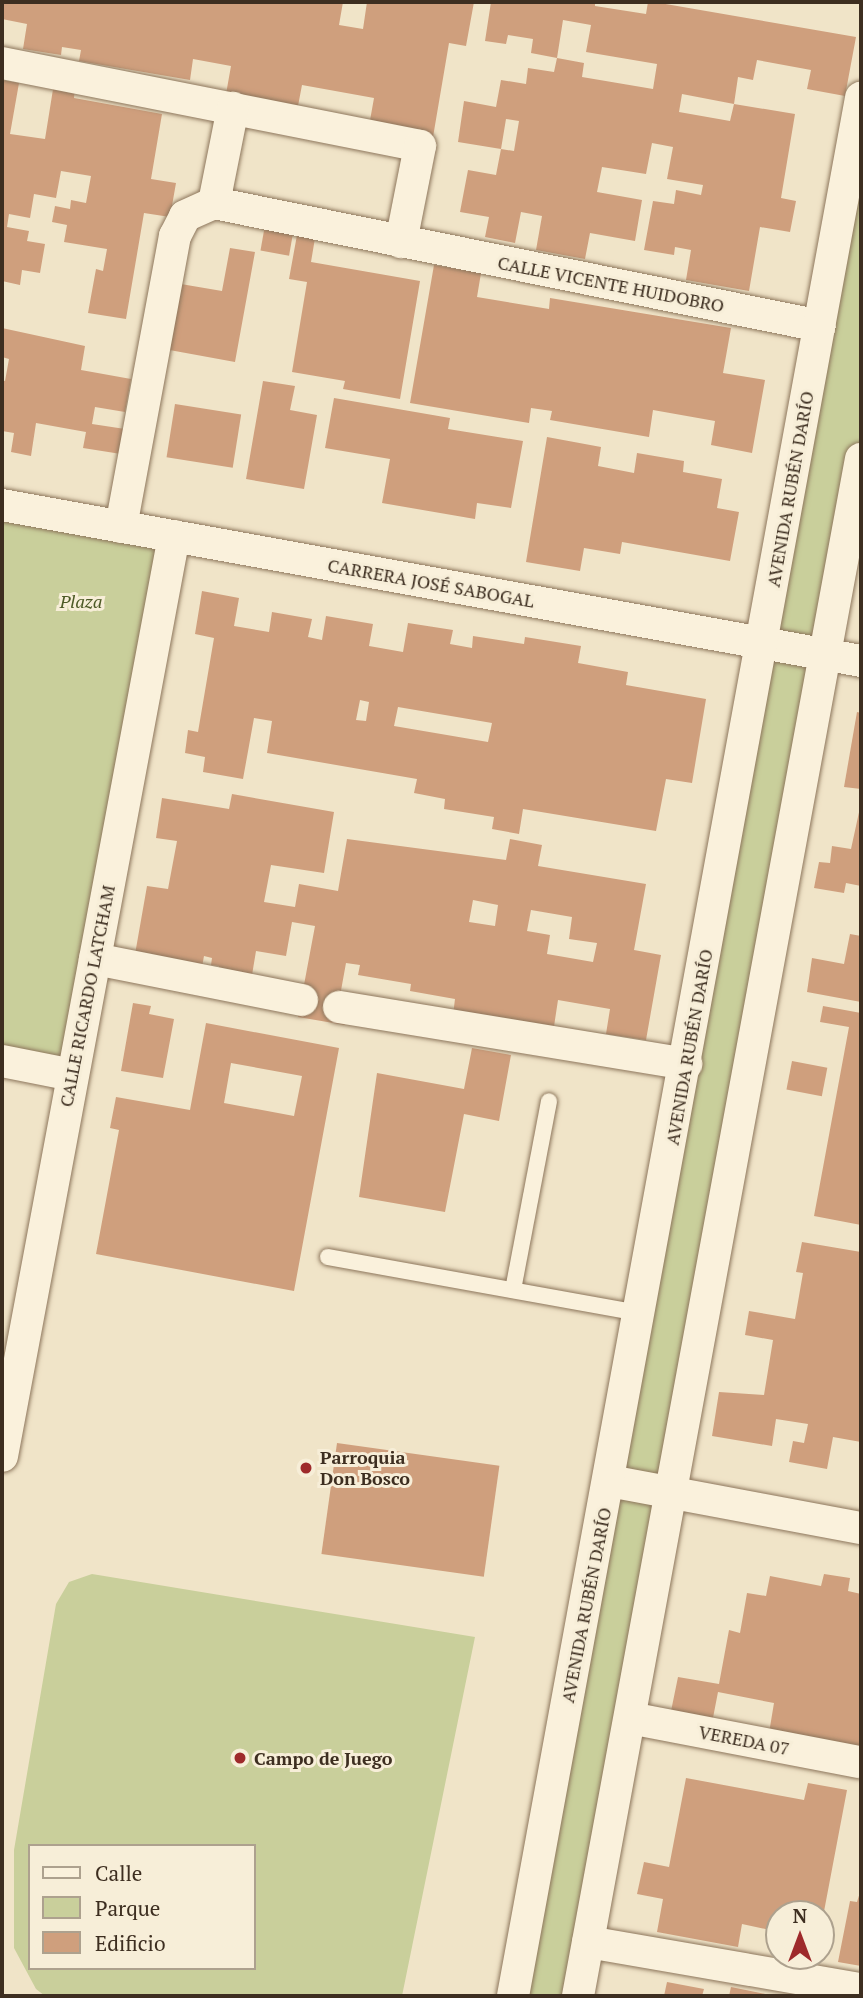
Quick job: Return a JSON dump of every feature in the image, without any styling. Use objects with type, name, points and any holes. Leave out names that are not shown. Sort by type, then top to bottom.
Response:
[{"type":"street","points":[[2,63],[420,146],[401,242]]},
{"type":"street","name":"AVENIDA RUBÉN DARÍO","points":[[513,1996],[861,98]]},
{"type":"street","points":[[121,527],[175,236],[185,216],[215,203],[233,108]]},
{"type":"street","name":"CALLE VICENTE HUIDOBRO","points":[[215,203],[820,326]]},
{"type":"street","points":[[578,1996],[861,459]]},
{"type":"street","name":"CARRERA JOSÉ SABOGAL","points":[[2,505],[861,661]]},
{"type":"street","name":"CALLE RICARDO LATCHAM","points":[[2,1456],[174,536]]},
{"type":"street","points":[[95,959],[302,1000]]},
{"type":"street","points":[[339,1007],[686,1064]]},
{"type":"street","points":[[2,1061],[73,1075]]},
{"type":"street","points":[[609,1481],[861,1528]]},
{"type":"street","name":"VEREDA 07","points":[[630,1718],[859,1762]]},
{"type":"street","points":[[588,1942],[861,1990]]},
{"type":"lane","points":[[513,1290],[549,1101]]},
{"type":"lane","points":[[328,1257],[640,1313]]},
{"type":"green space","points":[[861,98],[861,459],[578,1996],[513,1996]]},
{"type":"green space","name":"Plaza","points":[[2,505],[174,536],[73,1075],[2,1061]]},
{"type":"green space","name":"Campo de Juego","points":[[92,1574],[475,1637],[402,1996],[45,1996],[36,1989],[14,1948],[14,1850],[56,1604],[69,1582]]},
{"type":"building","points":[[2,2],[343,2],[339,25],[363,29],[367,2],[474,2],[466,46],[449,43],[433,137],[369,126],[374,98],[302,85],[298,106],[226,94],[231,66],[193,59],[190,80],[79,61],[81,50],[62,47],[61,55],[23,49],[27,24],[2,19]]},
{"type":"building","points":[[491,2],[595,2],[595,6],[646,14],[648,2],[654,2],[856,37],[845,96],[807,89],[811,70],[757,60],[753,80],[738,77],[734,104],[795,114],[781,198],[796,201],[790,232],[760,227],[749,291],[686,280],[691,250],[675,247],[674,255],[644,250],[653,201],[674,204],[676,190],[701,195],[703,185],[667,179],[673,147],[652,143],[646,174],[602,167],[597,192],[642,200],[635,241],[590,233],[585,259],[536,250],[542,216],[521,212],[515,243],[485,237],[489,217],[460,212],[468,170],[496,175],[501,149],[458,142],[464,101],[496,107],[501,80],[526,84],[528,68],[554,72],[557,58],[531,53],[533,39],[508,35],[506,44],[485,41]],"holes":[[[563,20],[591,25],[586,52],[657,64],[653,89],[582,77],[584,63],[557,58]],[[682,94],[734,104],[730,121],[679,112]],[[506,119],[519,121],[514,151],[501,149]]]},
{"type":"building","points":[[2,80],[19,83],[10,134],[45,139],[54,83],[75,87],[74,98],[162,114],[151,179],[176,183],[170,217],[144,213],[126,319],[88,313],[96,269],[103,271],[107,249],[64,242],[67,225],[52,222],[55,206],[70,209],[71,200],[86,203],[91,176],[61,171],[56,198],[34,194],[30,218],[9,214],[7,227],[29,231],[27,241],[45,244],[40,273],[22,270],[20,285],[2,281]]},
{"type":"building","points":[[265,225],[294,230],[289,256],[260,251]]},
{"type":"building","points":[[297,235],[315,238],[311,262],[420,281],[400,399],[343,389],[345,381],[292,372],[307,282],[289,279]]},
{"type":"building","points":[[230,248],[255,252],[235,362],[164,349],[175,283],[222,291]]},
{"type":"building","points":[[434,265],[481,273],[477,297],[549,309],[550,298],[731,328],[723,373],[765,380],[752,453],[711,445],[715,421],[653,410],[649,437],[550,420],[552,411],[531,408],[529,423],[410,403]]},
{"type":"building","points":[[2,328],[85,346],[81,370],[131,379],[125,412],[95,407],[92,424],[125,429],[121,454],[83,448],[86,432],[36,423],[31,456],[11,452],[14,433],[2,431],[2,380],[5,381],[9,359],[2,357]]},
{"type":"building","points":[[263,381],[295,386],[290,410],[317,415],[304,489],[246,479]]},
{"type":"building","points":[[334,398],[450,418],[448,429],[523,441],[511,508],[477,503],[475,519],[382,503],[390,459],[325,448]]},
{"type":"building","points":[[175,404],[241,414],[233,468],[167,457]]},
{"type":"building","points":[[547,437],[601,447],[598,466],[634,473],[637,453],[684,461],[683,472],[722,479],[717,508],[739,512],[730,561],[622,542],[620,554],[584,548],[580,571],[526,562]]},
{"type":"building","points":[[202,591],[239,598],[234,626],[269,632],[272,612],[312,619],[308,637],[322,640],[326,616],[373,624],[369,646],[403,652],[408,623],[453,630],[450,644],[472,648],[473,636],[524,644],[525,637],[581,646],[578,663],[628,672],[626,685],[706,699],[692,783],[666,779],[656,831],[523,809],[519,834],[492,829],[494,817],[444,809],[445,799],[414,793],[417,779],[267,753],[272,721],[254,718],[243,779],[203,772],[205,757],[185,753],[188,730],[198,732],[214,638],[195,634]],"holes":[[[360,700],[369,702],[366,721],[356,720]],[[398,707],[492,723],[488,742],[394,726]]]},
{"type":"building","points":[[857,712],[861,713],[861,789],[844,787]]},
{"type":"building","points":[[232,794],[334,812],[324,873],[271,865],[264,902],[295,907],[299,884],[338,891],[347,839],[506,860],[510,839],[542,845],[538,866],[646,884],[634,950],[661,955],[646,1040],[606,1034],[610,1009],[558,1000],[553,1033],[453,1015],[455,999],[410,991],[411,984],[358,975],[360,965],[346,963],[338,1007],[347,1009],[345,1025],[298,1017],[315,926],[292,922],[286,956],[256,951],[251,981],[217,976],[219,966],[211,965],[212,958],[204,956],[201,972],[134,960],[147,886],[168,889],[177,841],[156,838],[162,798],[229,809]],"holes":[[[473,900],[498,905],[495,926],[469,922]],[[531,910],[572,917],[569,939],[597,943],[593,962],[547,954],[550,935],[527,931]]]},
{"type":"building","points":[[861,803],[861,886],[846,883],[844,893],[814,888],[819,862],[830,863],[832,846],[851,849]]},
{"type":"building","points":[[850,934],[861,936],[861,1002],[807,992],[812,958],[844,964]]},
{"type":"building","points":[[133,1003],[151,1006],[149,1014],[174,1019],[163,1078],[121,1071]]},
{"type":"building","points":[[823,1006],[861,1013],[861,1225],[814,1216],[849,1027],[820,1022]]},
{"type":"building","points":[[206,1023],[339,1048],[294,1291],[96,1254],[119,1130],[110,1128],[116,1097],[190,1110]],"holes":[[[231,1063],[302,1076],[294,1116],[224,1103]]]},
{"type":"building","points":[[472,1048],[511,1055],[499,1121],[464,1114],[445,1212],[359,1197],[377,1073],[464,1089]]},
{"type":"building","points":[[792,1061],[827,1068],[822,1096],[786,1089]]},
{"type":"building","points":[[802,1242],[861,1252],[861,1442],[833,1437],[827,1469],[789,1462],[793,1441],[804,1443],[808,1424],[776,1419],[772,1446],[712,1436],[719,1392],[764,1395],[773,1340],[745,1335],[749,1311],[795,1319],[803,1273],[796,1272]]},
{"type":"building","points":[[337,1443],[499,1466],[484,1577],[321,1554]]},
{"type":"building","points":[[824,1574],[850,1578],[848,1591],[861,1594],[861,1757],[768,1739],[774,1703],[718,1692],[712,1723],[670,1716],[678,1677],[719,1684],[729,1630],[740,1633],[747,1593],[766,1596],[770,1576],[821,1586]]},
{"type":"building","points":[[686,1778],[804,1800],[808,1783],[847,1790],[826,1900],[765,1900],[765,1929],[742,1924],[738,1947],[657,1932],[663,1899],[637,1894],[644,1862],[669,1867]]},
{"type":"building","points":[[861,1889],[861,1966],[838,1962],[850,1901],[857,1902]]},
{"type":"building","points":[[667,1982],[704,1989],[702,1996],[664,1996]]},
{"type":"building","points":[[731,1987],[770,1995],[770,1996],[729,1996]]},
{"type":"place","name":"Parroquia Don Bosco","points":[[306,1468]]},
{"type":"place","name":"Campo de Juego","points":[[240,1758]]}]
